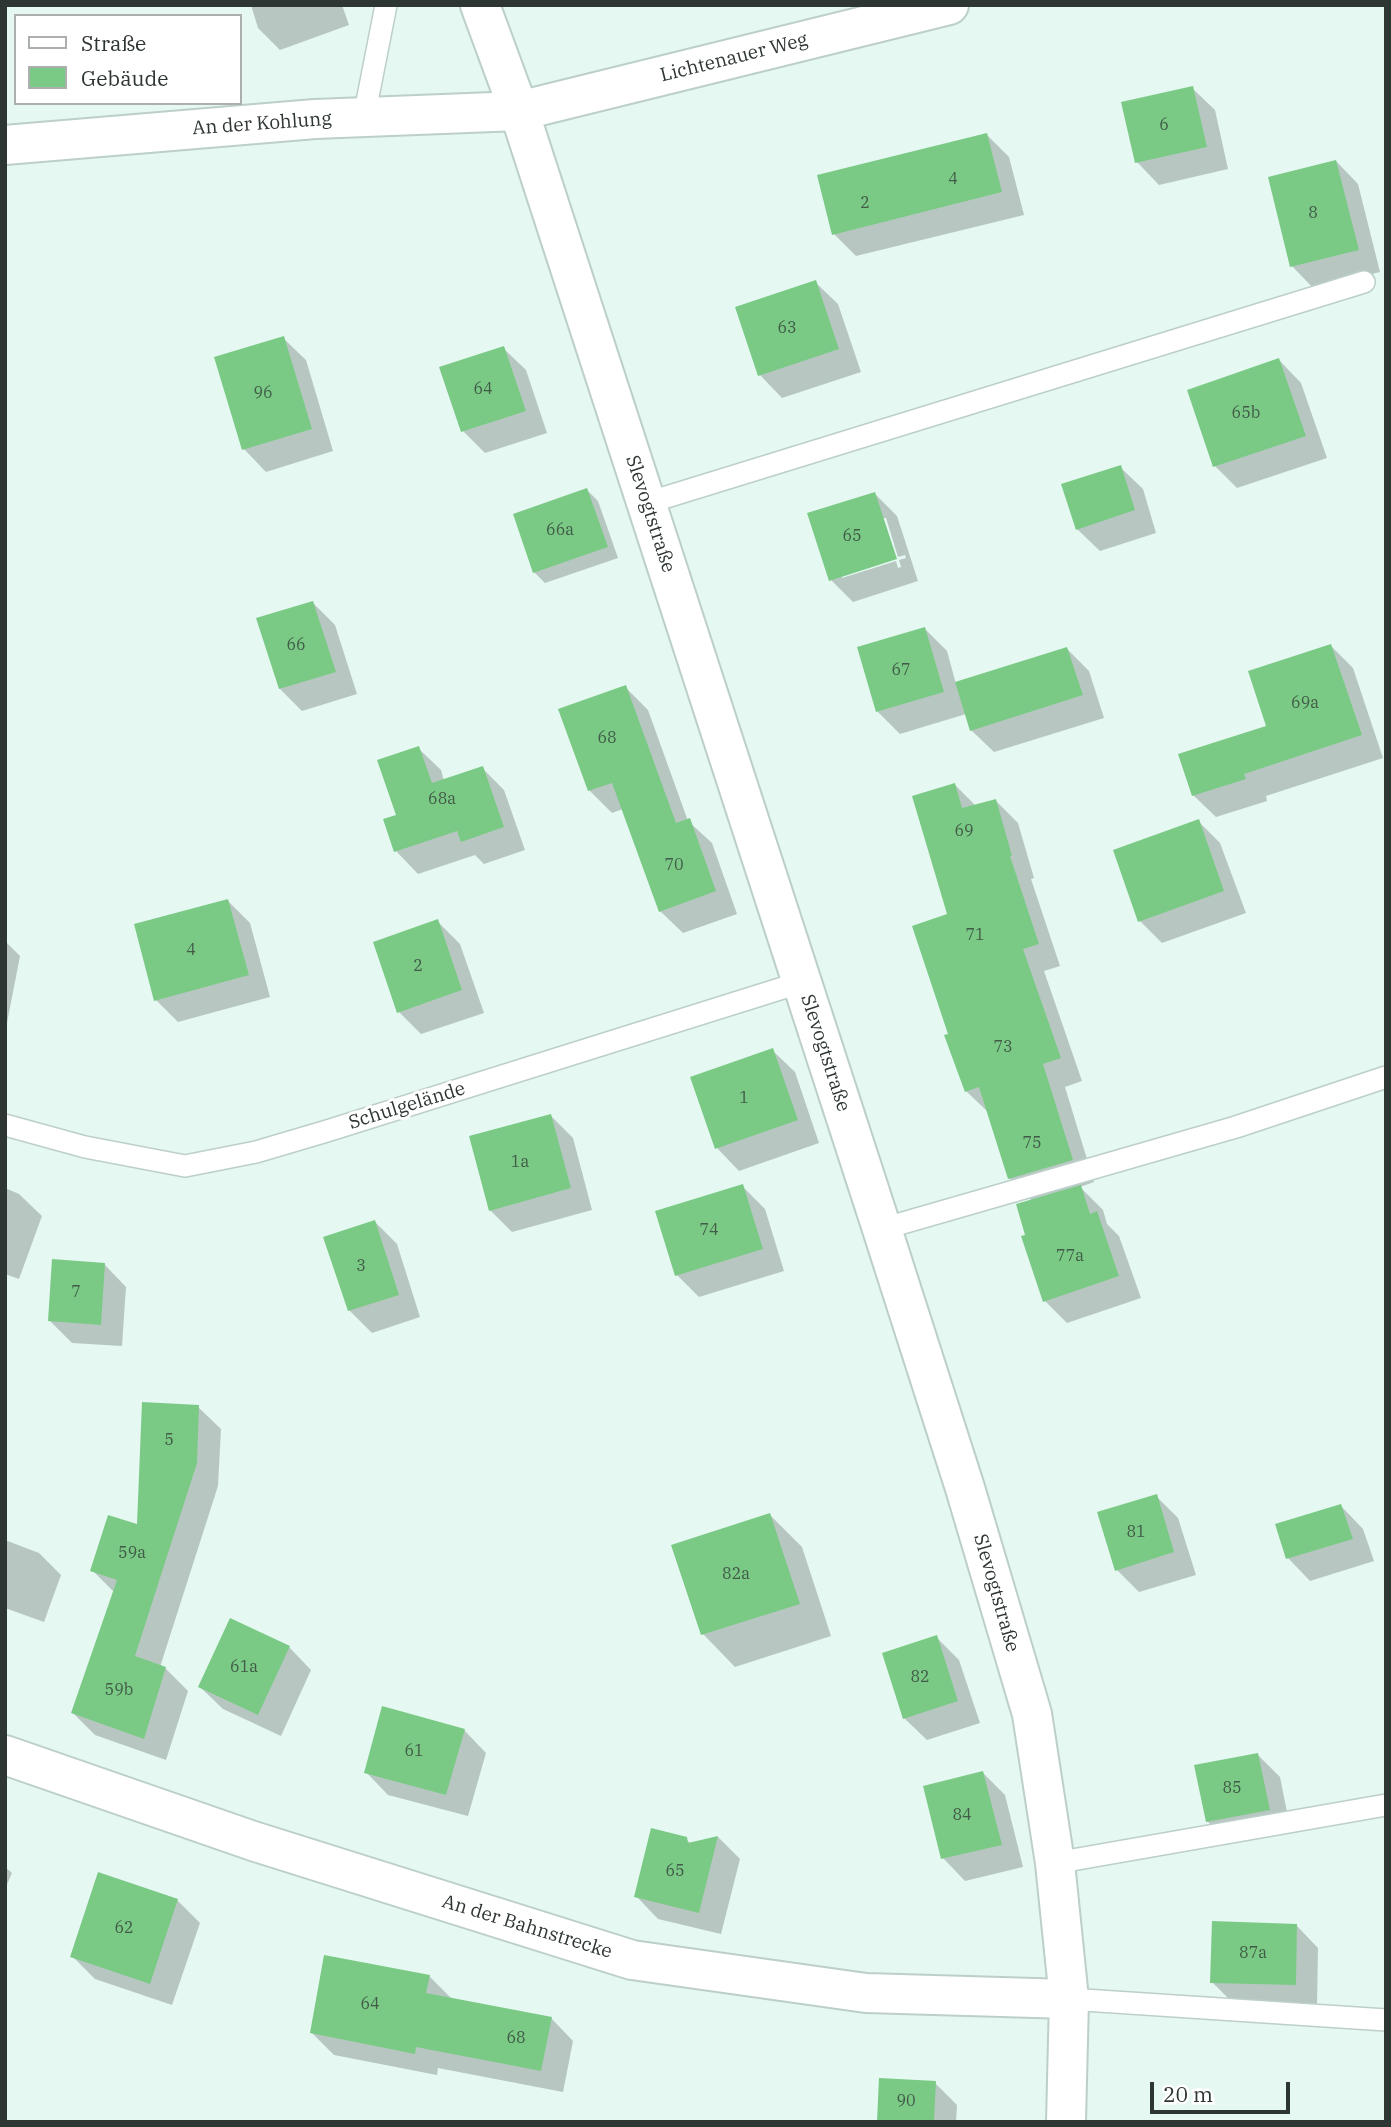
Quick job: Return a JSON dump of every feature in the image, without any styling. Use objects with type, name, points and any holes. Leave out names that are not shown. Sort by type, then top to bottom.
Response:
[{"type":"street","name":"Slevogtstraße","points":[[480,5],[519,111],[882,1229],[965,1488],[1032,1714],[1055,1863],[1069,1999],[1066,2122]]},
{"type":"street","name":"Lichtenauer Weg","points":[[519,111],[949,5]]},
{"type":"street","name":"An der Kohlung","points":[[5,145],[315,119],[519,111]]},
{"type":"street","name":"An der Bahnstrecke","points":[[5,1755],[253,1842],[632,1959],[866,1993],[1069,1999]]},
{"type":"lane","points":[[364,117],[386,5]]},
{"type":"lane","points":[[647,503],[1364,282]]},
{"type":"lane","name":"Schulgelände","points":[[5,1125],[85,1147],[185,1166],[256,1152],[327,1131],[802,982]]},
{"type":"lane","points":[[882,1229],[1236,1128],[1386,1077]]},
{"type":"lane","points":[[1055,1863],[1386,1805]]},
{"type":"lane","points":[[1069,1999],[1386,2020]]},
{"type":"building","points":[[1193,86],[1207,147],[1135,163],[1121,102]]},
{"type":"building","points":[[987,133],[1002,192],[832,235],[817,175]]},
{"type":"building","points":[[1336,160],[1359,250],[1290,267],[1268,177]]},
{"type":"building","points":[[816,280],[839,349],[758,376],[735,307]]},
{"type":"building","points":[[284,336],[312,429],[242,450],[214,357]]},
{"type":"building","points":[[504,346],[526,411],[461,432],[439,367]]},
{"type":"building","points":[[1279,358],[1306,436],[1213,467],[1187,390]]},
{"type":"building","points":[[1121,465],[1135,510],[1076,530],[1061,484]]},
{"type":"building","points":[[587,488],[608,547],[533,573],[513,514]]},
{"type":"building","points":[[875,492],[897,559],[829,581],[807,513]]},
{"type":"building","points":[[313,601],[336,672],[279,689],[256,618]]},
{"type":"building","points":[[925,627],[944,692],[876,712],[857,647]]},
{"type":"building","points":[[1331,644],[1362,735],[1244,774],[1246,779],[1192,796],[1178,754],[1266,726],[1248,671]]},
{"type":"building","points":[[1067,647],[1083,695],[970,731],[955,682]]},
{"type":"building","points":[[626,685],[676,823],[690,818],[716,891],[659,912],[612,783],[588,791],[558,709]]},
{"type":"building","points":[[419,746],[432,783],[483,766],[504,827],[461,842],[457,831],[394,852],[383,819],[396,815],[377,760]]},
{"type":"building","points":[[955,783],[962,808],[996,799],[1010,856],[1039,944],[1023,949],[1061,1058],[1043,1064],[1073,1160],[1008,1179],[979,1087],[965,1092],[944,1035],[948,1034],[912,926],[947,914],[912,796]]},
{"type":"building","points":[[1199,819],[1224,891],[1138,922],[1113,850]]},
{"type":"building","points":[[228,899],[249,975],[154,1001],[134,924]]},
{"type":"building","points":[[438,919],[462,990],[397,1013],[373,942]]},
{"type":"building","points":[[773,1048],[798,1120],[715,1149],[690,1077]]},
{"type":"building","points":[[551,1114],[571,1188],[489,1211],[469,1136]]},
{"type":"building","points":[[743,1184],[763,1249],[675,1276],[655,1211]]},
{"type":"building","points":[[1081,1185],[1090,1214],[1097,1211],[1119,1276],[1043,1302],[1021,1236],[1025,1235],[1016,1204]]},
{"type":"building","points":[[375,1220],[399,1295],[348,1311],[323,1237]]},
{"type":"building","points":[[52,1259],[105,1263],[101,1325],[48,1321]]},
{"type":"building","points":[[142,1402],[199,1405],[197,1463],[135,1656],[166,1667],[144,1739],[71,1713],[117,1580],[90,1571],[108,1515],[137,1524]]},
{"type":"building","points":[[1157,1494],[1174,1552],[1115,1571],[1097,1512]]},
{"type":"building","points":[[1341,1504],[1353,1539],[1286,1559],[1275,1524]]},
{"type":"building","points":[[770,1513],[800,1604],[701,1635],[671,1545]]},
{"type":"building","points":[[230,1618],[290,1646],[258,1715],[198,1687]]},
{"type":"building","points":[[937,1635],[958,1701],[903,1719],[882,1653]]},
{"type":"building","points":[[382,1706],[465,1729],[446,1795],[364,1773]]},
{"type":"building","points":[[1258,1753],[1270,1810],[1206,1822],[1194,1765]]},
{"type":"building","points":[[983,1771],[1002,1845],[941,1859],[923,1786]]},
{"type":"building","points":[[651,1828],[687,1837],[688,1843],[718,1836],[699,1913],[634,1897]]},
{"type":"building","points":[[98,1872],[178,1899],[150,1984],[70,1957]]},
{"type":"building","points":[[1212,1921],[1297,1924],[1296,1985],[1210,1983]]},
{"type":"building","points":[[324,1955],[430,1975],[426,1993],[552,2017],[541,2071],[416,2047],[415,2054],[310,2033]]},
{"type":"building","points":[[879,2078],[936,2081],[934,2122],[877,2122]]}]
